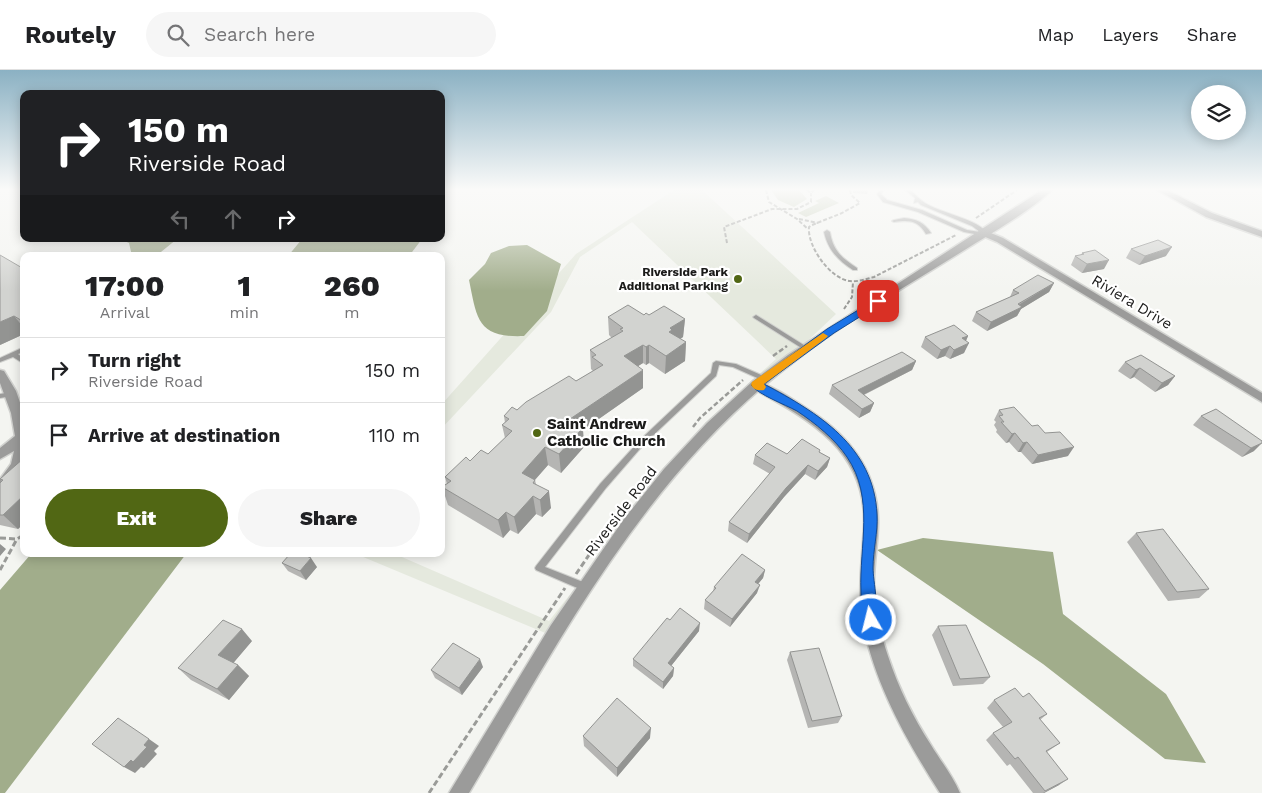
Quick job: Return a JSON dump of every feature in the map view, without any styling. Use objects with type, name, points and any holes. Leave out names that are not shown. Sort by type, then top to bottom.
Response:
[{"type":"street","name":"Riverside Road","points":[[458,793],[533,668],[630,523],[684,456],[721,417],[760,382],[805,348],[1000,224]]},
{"type":"street","points":[[1233,224],[1262,234]]},
{"type":"street","name":"Riviera Drive","points":[[986,234],[1013,248],[1262,398]]},
{"type":"street","points":[[0,374],[8,384],[6,395],[20,440]]},
{"type":"street","points":[[760,382],[826,427],[851,454],[862,474],[869,495],[871,516],[866,566],[868,604],[878,651],[898,703],[924,752],[951,793]]},
{"type":"street","points":[[0,454],[20,447]]},
{"type":"street","points":[[0,489],[16,466],[20,453]]},
{"type":"lane","points":[[921,224],[926,227],[928,233]]},
{"type":"lane","points":[[949,224],[966,231],[986,234]]},
{"type":"lane","points":[[971,224],[986,234]]},
{"type":"lane","points":[[827,232],[828,242],[839,259],[855,269]]},
{"type":"lane","points":[[833,251],[841,248]]},
{"type":"lane","points":[[756,316],[805,348]]},
{"type":"lane","points":[[0,360],[20,351]]},
{"type":"lane","points":[[12,354],[20,359]]},
{"type":"lane","points":[[586,587],[539,568],[583,510],[630,456],[714,374],[716,363],[734,365],[760,382]]},
{"type":"path","points":[[727,243],[724,227],[733,224]]},
{"type":"path","points":[[803,224],[808,229],[808,236],[816,252],[828,269],[847,281],[853,282],[892,268],[942,240],[966,231]]},
{"type":"path","points":[[808,229],[816,224]]},
{"type":"path","points":[[0,570],[17,539],[20,537]]},
{"type":"path","points":[[0,538],[17,539]]},
{"type":"shaded area","points":[[622,224],[629,224],[580,257],[551,312],[445,425],[445,401],[576,254]]},
{"type":"shaded area","points":[[634,224],[738,224],[836,314],[709,434],[620,542],[555,637],[363,557],[402,557],[549,621],[706,422],[776,359]]},
{"type":"shaded area","points":[[127,242],[173,242],[161,252],[131,252],[129,243]]},
{"type":"shaded area","points":[[300,242],[420,242],[412,252],[291,252]]},
{"type":"shaded area","points":[[527,245],[561,264],[547,311],[524,336],[497,334],[482,323],[474,305],[469,280],[485,264],[491,253],[509,246]]},
{"type":"shaded area","points":[[923,538],[1053,552],[1063,614],[1166,694],[1206,763],[1165,759],[1043,664],[877,550]]},
{"type":"shaded area","points":[[28,557],[184,557],[5,793],[0,793],[0,590]]},
{"type":"building","points":[[1158,240],[1172,247],[1145,256],[1131,249]]},
{"type":"building","points":[[1095,250],[1109,260],[1087,264],[1075,256],[1084,254],[1082,253]]},
{"type":"building","points":[[0,255],[20,267],[20,320],[14,316],[0,322]]},
{"type":"building","points":[[1038,275],[1054,283],[1018,304],[1022,307],[991,322],[976,312],[1019,293],[1013,290]]},
{"type":"building","points":[[628,305],[644,315],[646,313],[649,315],[664,306],[685,319],[670,328],[672,330],[669,332],[686,342],[666,356],[649,345],[646,347],[643,345],[624,356],[643,370],[567,421],[582,429],[559,454],[545,447],[522,473],[535,480],[533,483],[549,491],[540,500],[533,496],[514,517],[506,512],[498,520],[445,489],[445,485],[451,481],[445,477],[466,457],[470,461],[481,450],[488,454],[512,431],[502,425],[509,419],[504,416],[512,407],[517,410],[526,402],[569,376],[576,381],[603,365],[592,357],[596,355],[590,350],[623,331],[620,329],[623,328],[608,317]]},
{"type":"building","points":[[954,325],[968,336],[962,338],[969,343],[954,350],[950,346],[941,350],[925,337]]},
{"type":"building","points":[[902,352],[916,361],[858,390],[874,403],[862,409],[832,385]]},
{"type":"building","points":[[1141,355],[1175,376],[1162,383],[1140,368],[1136,370],[1125,362]]},
{"type":"building","points":[[1014,407],[1032,426],[1038,425],[1045,433],[1060,432],[1074,447],[1038,455],[1027,442],[1023,443],[1015,433],[1012,434],[1001,422],[1004,422],[999,416],[1003,415],[999,410]]},
{"type":"building","points":[[1216,409],[1262,441],[1262,443],[1251,448],[1201,416]]},
{"type":"building","points":[[802,439],[830,458],[818,471],[808,465],[786,488],[749,534],[729,522],[775,467],[755,455],[767,443],[787,454]]},
{"type":"building","points":[[20,462],[20,499],[3,515],[0,515],[0,483],[3,480],[0,479]]},
{"type":"building","points":[[1163,529],[1209,589],[1177,592],[1136,533]]},
{"type":"building","points":[[742,554],[765,570],[755,582],[760,585],[732,619],[705,600]]},
{"type":"building","points":[[287,557],[311,558],[300,571],[282,563]]},
{"type":"building","points":[[680,608],[700,623],[668,663],[674,668],[663,682],[633,659],[667,618],[670,620]]},
{"type":"building","points":[[223,620],[242,629],[218,655],[238,665],[217,689],[178,668]]},
{"type":"building","points":[[966,625],[990,677],[960,679],[938,626]]},
{"type":"building","points":[[453,643],[480,659],[459,688],[431,670]]},
{"type":"building","points":[[819,648],[842,716],[812,721],[790,652]]},
{"type":"building","points":[[1015,688],[1023,697],[1029,693],[1047,714],[1039,718],[1060,743],[1046,751],[1068,779],[1045,791],[1018,757],[1015,759],[993,733],[1012,722],[994,700]]},
{"type":"building","points":[[617,698],[651,728],[617,768],[583,736]]},
{"type":"building","points":[[118,718],[149,739],[144,745],[147,747],[133,762],[131,760],[124,767],[92,744]]},
{"type":"slow traffic","points":[[760,387],[756,385],[823,336]]},
{"type":"place","name":"Riverside Park Additional Parking","points":[[738,279]]},
{"type":"place","name":"Saint Andrew Catholic Church","points":[[537,433]]},
{"type":"route","points":[[871,620],[868,604],[866,566],[871,516],[869,495],[862,474],[851,454],[826,427],[801,409],[756,385],[774,370],[830,331],[878,301]]}]
